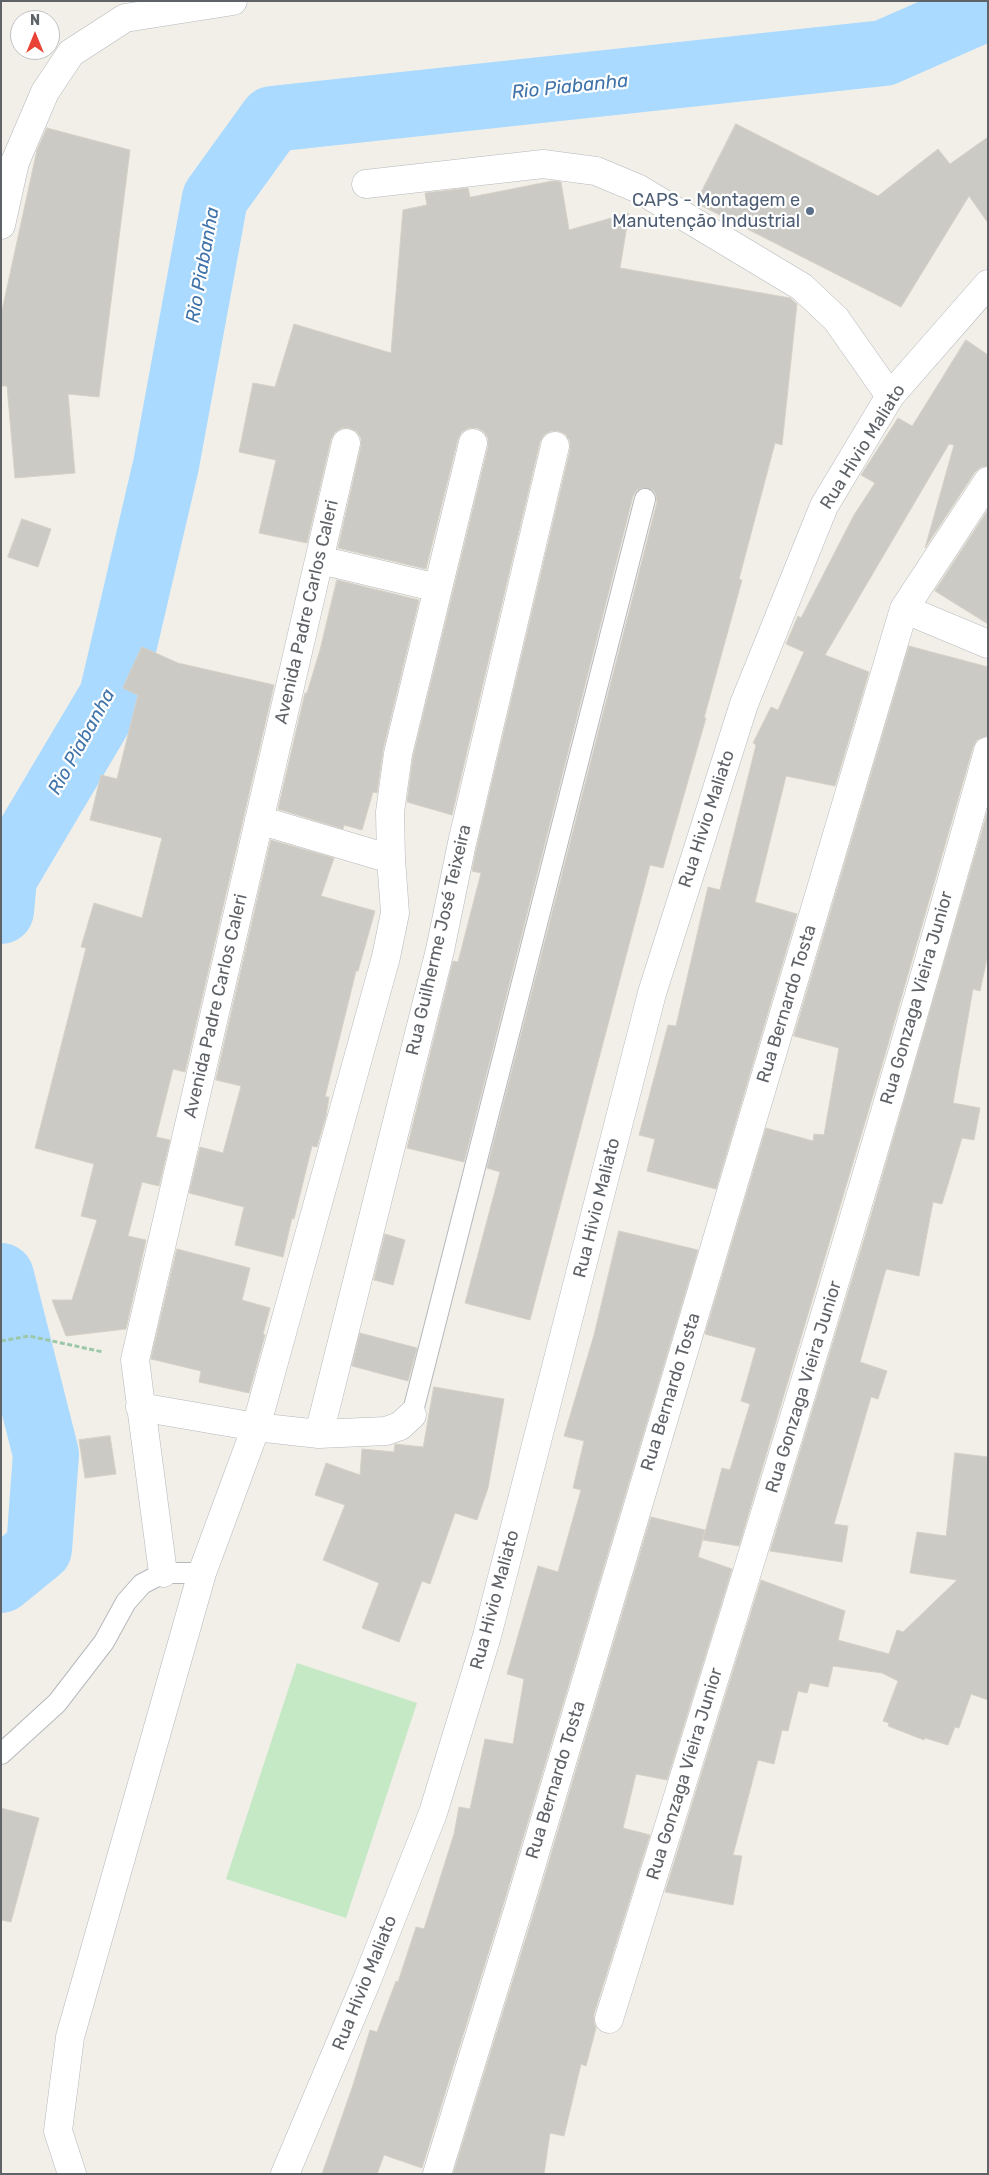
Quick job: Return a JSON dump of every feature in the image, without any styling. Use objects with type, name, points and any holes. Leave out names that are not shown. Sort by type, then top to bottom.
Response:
[{"type":"street","points":[[1,225],[15,162],[45,92],[71,53],[125,18],[233,1]]},
{"type":"street","points":[[366,184],[543,164],[596,172],[630,185],[802,287],[836,319],[890,396]]},
{"type":"street","name":"Rua Hivio Maliato","points":[[285,2174],[367,1980],[433,1813],[487,1636],[652,993],[744,704],[824,506],[890,396],[988,284]]},
{"type":"street","name":"Avenida Padre Carlos Caleri","points":[[163,1573],[135,1360],[346,443]]},
{"type":"street","points":[[72,2174],[58,2131],[70,2037],[202,1573],[256,1427],[386,957],[395,913],[390,812],[398,754],[473,443]]},
{"type":"street","name":"Rua Guilherme José Teixeira","points":[[319,1434],[440,950],[462,843],[555,446]]},
{"type":"street","name":"Rua Bernardo Tosta","points":[[437,2174],[519,1907],[904,609],[988,481]]},
{"type":"street","points":[[320,560],[438,588]]},
{"type":"street","points":[[904,609],[988,644]]},
{"type":"street","name":"Rua Gonzaga Vieira Junior","points":[[609,2019],[802,1395],[988,752]]},
{"type":"street","points":[[259,820],[391,859]]},
{"type":"street","points":[[140,1407],[256,1427],[319,1434],[386,1431],[400,1426],[412,1415]]},
{"type":"lane","points":[[412,1415],[644,499]]},
{"type":"lane","points":[[1,1754],[56,1703],[104,1642],[126,1602],[142,1584],[163,1573],[202,1573]]},
{"type":"path","points":[[1,1341],[29,1336],[135,1360]]},
{"type":"green space","points":[[297,1663],[417,1703],[346,1918],[226,1879]]},
{"type":"building","points":[[736,124],[878,196],[938,149],[950,164],[988,137],[988,223],[969,196],[901,307],[696,203]]},
{"type":"building","points":[[47,128],[130,150],[99,397],[68,394],[75,473],[15,478],[7,386],[1,386],[1,315],[37,150]]},
{"type":"building","points":[[553,181],[561,182],[569,230],[629,213],[620,268],[790,298],[797,304],[782,445],[775,443],[739,579],[742,580],[704,718],[706,718],[663,868],[650,865],[530,1320],[465,1303],[500,1172],[487,1168],[657,502],[656,495],[653,490],[642,488],[637,490],[633,496],[464,1162],[407,1148],[453,961],[458,962],[481,873],[472,871],[477,846],[570,450],[570,441],[565,434],[551,431],[544,435],[540,442],[452,815],[407,802],[413,757],[488,447],[488,438],[483,431],[477,428],[469,428],[462,432],[458,439],[426,569],[338,548],[361,446],[361,438],[356,431],[342,428],[335,432],[331,439],[307,543],[259,533],[276,460],[239,452],[253,383],[275,387],[294,324],[391,353],[403,210],[427,205],[425,193],[468,188],[470,197]]},
{"type":"building","points":[[966,340],[988,355],[988,466],[981,467],[975,472],[925,548],[954,445],[949,444],[825,655],[869,672],[835,786],[786,776],[755,902],[797,914],[716,1189],[647,1171],[655,1139],[639,1135],[668,1025],[676,1026],[708,887],[720,890],[756,745],[753,743],[771,707],[778,710],[804,652],[786,644],[798,616],[801,618],[854,515],[875,483],[861,475],[898,418],[912,426]]},
{"type":"building","points":[[988,510],[988,624],[935,591]]},
{"type":"building","points":[[22,519],[51,529],[38,567],[8,557]]},
{"type":"building","points":[[337,580],[419,600],[383,750],[377,793],[373,792],[362,830],[344,825],[343,829],[278,809],[305,693],[307,693],[320,650]]},
{"type":"building","points":[[909,646],[988,667],[988,736],[977,740],[973,747],[882,1065],[739,1546],[703,1540],[722,1468],[730,1470],[750,1404],[741,1401],[756,1348],[705,1334],[766,1128],[813,1141],[814,1134],[824,1135],[839,1048],[794,1036]]},
{"type":"building","points":[[142,647],[178,663],[274,685],[185,1072],[173,1069],[156,1137],[170,1140],[159,1186],[142,1182],[128,1236],[146,1240],[126,1329],[66,1336],[52,1300],[72,1300],[97,1220],[81,1216],[94,1164],[35,1148],[86,948],[81,947],[94,903],[142,918],[162,838],[90,820],[101,775],[117,779],[138,695],[123,688]]},
{"type":"building","points":[[988,810],[988,954],[980,991],[973,989],[953,1103],[980,1108],[974,1140],[962,1138],[942,1204],[933,1202],[919,1276],[886,1269],[860,1362],[887,1371],[878,1399],[871,1397],[834,1524],[848,1526],[842,1562],[770,1551],[866,1233]]},
{"type":"building","points":[[271,840],[334,858],[321,896],[375,911],[358,971],[356,971],[325,1097],[329,1097],[326,1116],[317,1147],[312,1146],[283,1257],[235,1245],[244,1207],[189,1193],[200,1147],[223,1153],[241,1086],[216,1080]]},
{"type":"building","points":[[619,1231],[698,1250],[504,1902],[422,2168],[384,2155],[377,2174],[322,2174],[370,2030],[377,2032],[396,1981],[398,1982],[416,1927],[424,1929],[454,1834],[459,1807],[470,1809],[485,1739],[513,1744],[524,1679],[507,1674],[538,1566],[558,1572],[581,1490],[573,1488],[584,1441],[564,1436],[594,1335]]},
{"type":"building","points":[[385,1234],[405,1240],[393,1285],[374,1280]]},
{"type":"building","points":[[177,1249],[250,1268],[242,1300],[270,1308],[263,1334],[265,1335],[249,1393],[199,1382],[201,1371],[151,1359]]},
{"type":"building","points":[[360,1333],[417,1348],[408,1381],[352,1366]]},
{"type":"building","points":[[434,1387],[504,1399],[488,1488],[477,1520],[455,1513],[430,1584],[422,1581],[399,1642],[362,1628],[379,1583],[323,1560],[345,1505],[315,1495],[326,1463],[360,1475],[362,1449],[394,1452],[395,1444],[423,1447]]},
{"type":"building","points":[[110,1436],[116,1474],[85,1478],[79,1440]]},
{"type":"building","points":[[955,1453],[988,1457],[988,1700],[971,1694],[959,1728],[955,1727],[948,1745],[925,1738],[924,1740],[888,1726],[889,1723],[883,1721],[898,1681],[882,1673],[833,1666],[828,1687],[810,1683],[807,1693],[798,1691],[788,1731],[782,1730],[774,1764],[758,1760],[733,1855],[742,1856],[733,1905],[665,1892],[761,1580],[845,1611],[838,1640],[889,1654],[897,1630],[903,1632],[957,1580],[910,1573],[917,1532],[946,1536]]},
{"type":"building","points":[[651,1517],[705,1530],[698,1557],[732,1569],[667,1780],[636,1774],[623,1828],[650,1835],[594,2014],[596,2028],[586,2066],[581,2064],[564,2136],[550,2133],[544,2174],[453,2174],[534,1912]]},
{"type":"building","points":[[1,1808],[39,1818],[11,1922],[1,1920]]},
{"type":"waterway","name":"Rio Piabanha","points":[[1,911],[4,878],[112,696],[166,465],[215,198],[272,119],[884,53],[984,9],[988,5]]},
{"type":"waterway","name":"Rio Piabanha","points":[[1,1276],[46,1454],[39,1549],[1,1580]]},
{"type":"place","name":"CAPS - Montagem e Manutenção Industrial","points":[[810,211]]}]
